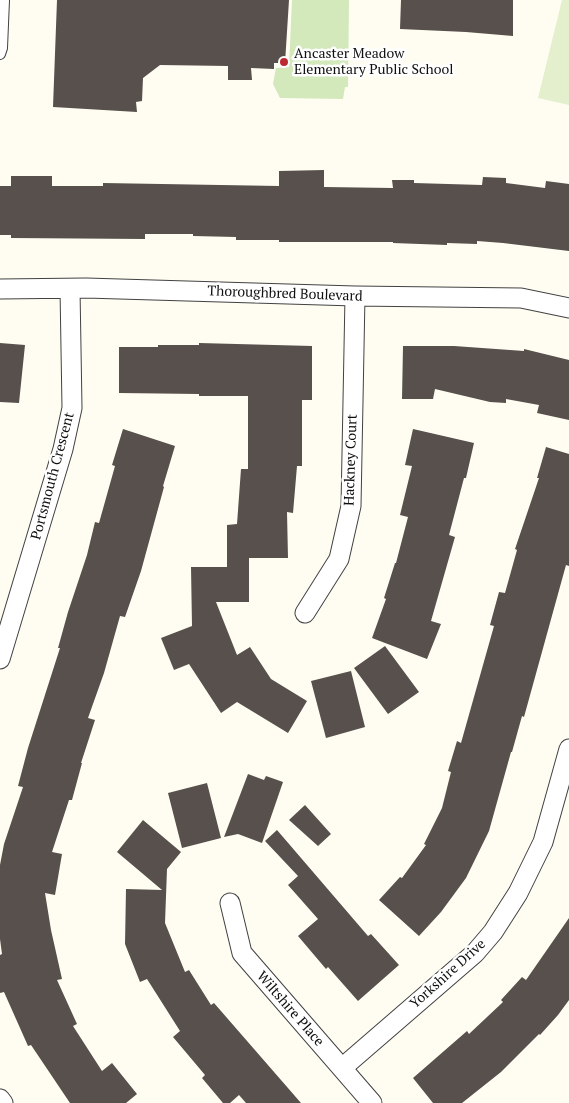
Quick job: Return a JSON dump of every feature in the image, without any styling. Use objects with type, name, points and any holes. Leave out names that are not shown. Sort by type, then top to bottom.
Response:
[{"type":"street","name":"Thoroughbred Boulevard","points":[[0,289],[86,288],[355,296],[521,298],[569,308]]},
{"type":"street","name":"Portsmouth Crescent","points":[[0,659],[63,449],[72,408],[70,289]]},
{"type":"street","name":"Hackney Court","points":[[305,613],[339,559],[351,506],[355,296]]},
{"type":"street","name":"Yorkshire Drive","points":[[342,1068],[474,953],[493,932],[518,893],[543,842],[569,749]]},
{"type":"street","name":"Wiltshire Place","points":[[230,903],[242,953],[372,1103]]},
{"type":"street","points":[[0,1099],[3,1103]]},
{"type":"lane","points":[[0,54],[2,48],[4,0]]},
{"type":"green space","points":[[292,0],[349,0],[348,87],[345,87],[343,99],[280,98],[273,84],[276,68],[289,67]]},
{"type":"green space","points":[[562,0],[569,0],[569,105],[538,98]]},
{"type":"building","points":[[57,0],[289,0],[285,63],[274,63],[274,69],[251,68],[252,80],[228,80],[228,66],[160,65],[143,78],[142,101],[136,102],[137,112],[53,107]]},
{"type":"building","points":[[401,0],[513,0],[513,36],[400,29]]},
{"type":"building","points":[[324,170],[324,187],[393,188],[392,180],[414,180],[414,183],[482,185],[483,177],[506,178],[506,183],[545,188],[546,181],[569,184],[569,251],[477,241],[477,244],[447,243],[447,245],[393,242],[279,242],[279,240],[236,240],[236,237],[193,236],[193,234],[145,234],[145,239],[11,238],[11,235],[0,235],[0,186],[11,186],[11,176],[52,176],[52,186],[103,186],[103,183],[279,186],[279,171]]},
{"type":"building","points":[[0,343],[25,345],[19,403],[0,402]]},
{"type":"building","points":[[199,343],[312,346],[312,400],[302,400],[302,466],[297,466],[293,513],[287,512],[288,558],[249,558],[249,602],[216,602],[237,655],[250,647],[271,679],[307,701],[288,733],[237,702],[221,713],[189,664],[174,670],[161,638],[192,626],[191,567],[227,567],[227,525],[237,524],[241,469],[248,469],[248,396],[119,393],[119,347],[199,345]]},
{"type":"building","points":[[403,346],[454,346],[524,351],[524,349],[569,360],[569,420],[537,413],[539,405],[506,399],[506,403],[490,402],[435,389],[433,399],[402,399]]},
{"type":"building","points":[[123,429],[175,446],[141,571],[125,617],[120,616],[104,673],[88,718],[95,720],[81,763],[72,800],[69,800],[52,852],[62,854],[55,895],[45,893],[62,979],[57,980],[77,1024],[73,1026],[102,1071],[112,1063],[137,1094],[126,1103],[70,1103],[31,1045],[28,1046],[4,992],[0,993],[0,955],[2,954],[0,939],[0,865],[4,844],[23,787],[18,786],[28,748],[60,648],[58,648],[87,555],[95,522],[99,523],[115,466],[112,465]]},
{"type":"building","points":[[413,429],[474,443],[449,535],[455,537],[431,621],[441,624],[427,659],[372,638],[386,599],[384,598],[396,563],[408,517],[400,515],[412,466],[405,465]]},
{"type":"building","points":[[546,447],[569,454],[569,566],[566,565],[524,717],[522,716],[489,831],[466,878],[441,912],[419,936],[379,900],[400,877],[402,878],[426,845],[424,844],[442,808],[451,772],[448,771],[457,741],[461,743],[494,626],[490,625],[499,592],[505,593],[517,550],[515,549],[539,478],[537,478]]},
{"type":"building","points":[[385,646],[419,692],[388,714],[354,668]]},
{"type":"building","points":[[351,671],[365,727],[326,738],[311,681]]},
{"type":"building","points":[[248,774],[264,780],[266,776],[283,782],[262,843],[238,834],[224,837]]},
{"type":"building","points":[[207,783],[221,838],[182,848],[168,793]]},
{"type":"building","points":[[305,805],[331,834],[318,846],[289,820]]},
{"type":"building","points":[[143,820],[181,852],[167,869],[165,923],[185,972],[189,970],[211,1005],[214,1003],[301,1103],[246,1103],[239,1095],[230,1103],[223,1103],[202,1078],[205,1075],[173,1037],[180,1031],[147,979],[140,982],[125,944],[126,889],[162,890],[117,852]]},
{"type":"building","points":[[277,830],[368,936],[371,934],[399,965],[358,1001],[328,967],[326,969],[298,936],[318,919],[288,885],[298,876],[265,841]]},
{"type":"building","points":[[569,918],[569,1000],[558,1015],[501,1072],[462,1103],[433,1103],[413,1078],[467,1031],[469,1034],[503,1002],[501,1000],[522,977],[526,980]]},
{"type":"place","name":"Ancaster Meadow Elementary Public School","points":[[284,62]]}]
